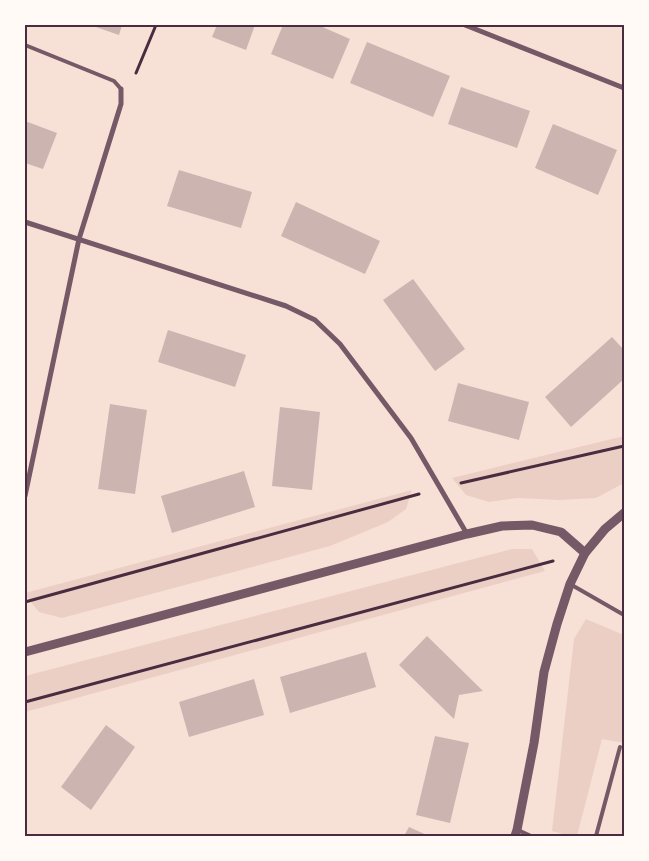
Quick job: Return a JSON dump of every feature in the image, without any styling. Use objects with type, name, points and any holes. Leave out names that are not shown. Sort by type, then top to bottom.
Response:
[{"type":"street","points":[[466,25],[624,88]]},
{"type":"street","points":[[25,496],[79,239],[121,104],[121,89]]},
{"type":"street","points":[[25,222],[286,306],[315,320],[340,344],[411,438],[467,534]]},
{"type":"street","points":[[516,833],[534,743],[544,672],[570,584],[585,553],[605,529],[624,513]]},
{"type":"street","points":[[25,652],[502,526],[532,525],[561,532],[585,553]]},
{"type":"lane","points":[[25,45],[114,82],[121,89]]},
{"type":"lane","points":[[570,584],[624,615]]},
{"type":"lane","points":[[596,836],[620,747]]},
{"type":"lane","points":[[516,833],[532,836]]},
{"type":"path","points":[[121,89],[136,72],[156,25]]},
{"type":"path","points":[[25,602],[440,488],[624,446]]},
{"type":"path","points":[[25,702],[585,553]]},
{"type":"shaded area","points":[[624,436],[624,483],[596,498],[559,500],[517,498],[489,502],[466,495],[452,478]]},
{"type":"shaded area","points":[[412,490],[406,509],[388,522],[330,546],[62,618],[39,612],[25,595],[25,593]]},
{"type":"shaded area","points":[[512,549],[532,549],[545,571],[25,712],[25,676]]},
{"type":"shaded area","points":[[586,619],[624,635],[624,743],[602,739],[577,836],[570,836],[552,831],[574,639]]},
{"type":"building","points":[[90,25],[122,25],[119,35]]},
{"type":"building","points":[[217,25],[255,25],[246,50],[212,37]]},
{"type":"building","points":[[283,25],[318,25],[350,39],[333,79],[271,54]]},
{"type":"building","points":[[367,42],[450,76],[433,117],[350,83]]},
{"type":"building","points":[[461,87],[530,111],[517,148],[448,124]]},
{"type":"building","points":[[25,121],[57,133],[43,169],[25,163]]},
{"type":"building","points":[[553,124],[617,150],[598,195],[535,168]]},
{"type":"building","points":[[179,170],[252,192],[241,228],[167,206]]},
{"type":"building","points":[[296,202],[380,241],[365,274],[281,236]]},
{"type":"building","points":[[413,279],[465,349],[435,371],[383,300]]},
{"type":"building","points":[[168,330],[246,355],[235,387],[158,362]]},
{"type":"building","points":[[612,337],[624,350],[624,379],[571,427],[545,397]]},
{"type":"building","points":[[458,383],[529,402],[519,440],[448,421]]},
{"type":"building","points":[[110,404],[147,410],[135,494],[98,489]]},
{"type":"building","points":[[280,407],[320,412],[312,490],[272,486]]},
{"type":"building","points":[[244,471],[255,507],[172,533],[161,496]]},
{"type":"building","points":[[427,636],[483,691],[459,695],[454,719],[399,665]]},
{"type":"building","points":[[366,652],[376,687],[290,713],[280,677]]},
{"type":"building","points":[[254,679],[264,715],[189,737],[179,702]]},
{"type":"building","points":[[106,725],[135,747],[91,810],[61,787]]},
{"type":"building","points":[[435,736],[469,743],[450,823],[416,815]]},
{"type":"building","points":[[409,827],[429,836],[404,836]]}]
